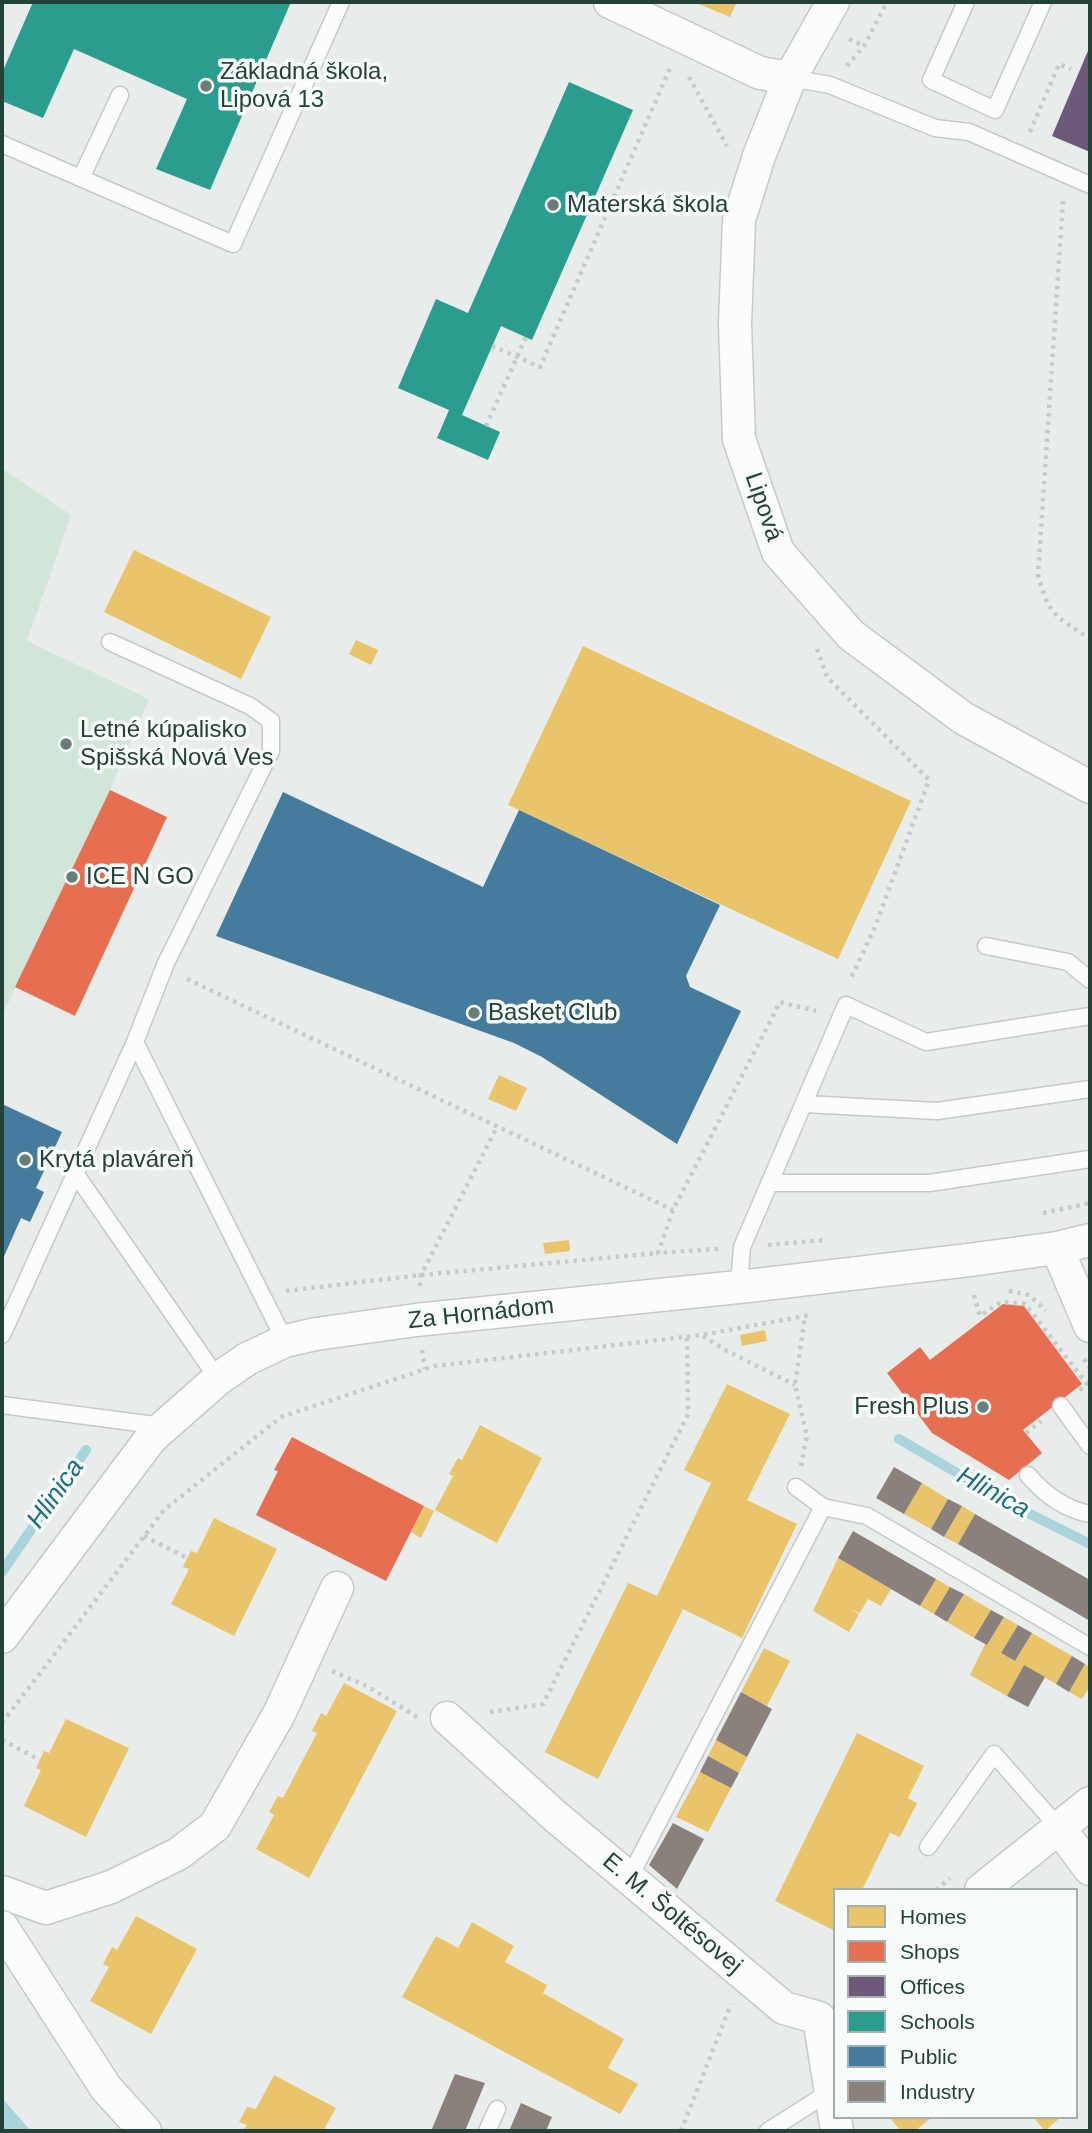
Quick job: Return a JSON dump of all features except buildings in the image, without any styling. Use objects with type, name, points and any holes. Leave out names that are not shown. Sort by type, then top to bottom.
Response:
[{"type":"street","name":"Lipová","points":[[833,2],[790,78],[759,156],[740,220],[735,324],[740,439],[778,552],[851,635],[963,718],[1090,787]]},
{"type":"street","points":[[624,5],[681,45],[760,73],[790,78]]},
{"type":"street","name":"Za Hornádom","points":[[2,1637],[150,1438],[218,1379],[247,1359],[285,1341],[416,1320],[969,1260],[1057,1248],[1090,1240]]},
{"type":"street","points":[[1057,1248],[1090,1326]]},
{"type":"street","points":[[2,1892],[46,1908],[122,1881],[178,1854],[215,1826],[279,1714],[337,1588]]},
{"type":"street","name":"E. M. Šoltésovej","points":[[447,1718],[555,1816],[783,2008],[827,2011],[833,2104]]},
{"type":"street","points":[[984,1888],[1090,1802]]},
{"type":"street","points":[[1059,1828],[1090,1869]]},
{"type":"street","points":[[2,1927],[106,2088],[145,2131]]},
{"type":"lane","points":[[2,144],[233,244],[341,2]]},
{"type":"lane","points":[[966,2],[931,80],[995,110],[1043,2]]},
{"type":"lane","points":[[790,78],[830,85],[935,128],[969,132],[1090,185]]},
{"type":"lane","points":[[81,178],[120,95]]},
{"type":"lane","points":[[2,1335],[135,1042],[164,968],[271,751],[271,721],[250,706],[110,642]]},
{"type":"lane","points":[[986,946],[1068,962],[1090,980]]},
{"type":"lane","points":[[739,1287],[742,1247],[846,1005],[926,1042],[1090,1016]]},
{"type":"lane","points":[[135,1042],[285,1341]]},
{"type":"lane","points":[[805,1104],[937,1111],[1090,1088]]},
{"type":"lane","points":[[771,1183],[929,1183],[1090,1159]]},
{"type":"lane","points":[[75,1173],[218,1379]]},
{"type":"lane","points":[[2,1405],[163,1427]]},
{"type":"lane","points":[[1061,1406],[1090,1446]]},
{"type":"lane","points":[[1028,1475],[1042,1491],[1073,1510],[1090,1514]]},
{"type":"lane","points":[[796,1487],[823,1507],[867,1516],[1090,1647]]},
{"type":"lane","points":[[629,1878],[823,1507]]},
{"type":"lane","points":[[928,1847],[994,1754],[1059,1828]]},
{"type":"lane","points":[[772,2130],[831,2091]]},
{"type":"lane","points":[[487,2131],[497,2109]]},
{"type":"path","points":[[864,46],[887,2]]},
{"type":"path","points":[[681,45],[729,150]]},
{"type":"path","points":[[492,346],[540,367],[681,45]]},
{"type":"path","points":[[1021,154],[1059,65],[1072,69]]},
{"type":"path","points":[[1065,173],[1038,575],[1048,607],[1054,615],[1090,639]]},
{"type":"path","points":[[486,426],[526,337]]},
{"type":"path","points":[[816,647],[827,677],[929,780],[902,854]]},
{"type":"path","points":[[164,968],[673,1210]]},
{"type":"path","points":[[425,1369],[416,1320],[421,1275],[497,1127]]},
{"type":"path","points":[[1035,1215],[1090,1203]]},
{"type":"path","points":[[261,1294],[421,1275],[658,1253]]},
{"type":"path","points":[[1000,1292],[1013,1291],[1029,1295],[1038,1301],[1051,1318]]},
{"type":"path","points":[[961,1296],[987,1294]]},
{"type":"path","points":[[974,1295],[980,1317],[1001,1302],[1025,1304],[1087,1384],[1026,1433]]},
{"type":"path","points":[[2,1723],[164,1510],[281,1417],[435,1366],[702,1335],[818,1313]]},
{"type":"path","points":[[796,1487],[807,1436],[795,1385],[805,1316]]},
{"type":"path","points":[[702,1335],[727,1351],[795,1385]]},
{"type":"path","points":[[304,1659],[367,1686],[424,1722],[543,1703],[688,1414],[687,1337]]},
{"type":"path","points":[[144,1536],[187,1558]]},
{"type":"path","points":[[2,1740],[40,1760]]},
{"type":"path","points":[[681,2131],[743,1974]]},
{"type":"green space","name":"Letné kúpalisko Spišská Nová Ves","points":[[2,468],[71,515],[27,641],[149,699],[110,790],[2,1016]]},
{"type":"water","points":[[2,2098],[31,2131],[2,2131]]},
{"type":"waterway","name":"Hlinica","points":[[899,1439],[1012,1505],[1090,1544]]},
{"type":"waterway","name":"Hlinica","points":[[2,1572],[86,1450]]},
{"type":"place","name":"Základná škola, Lipová 13","points":[[206,86]]},
{"type":"place","name":"Materská škola","points":[[553,205]]},
{"type":"place","name":"Letné kúpalisko Spišská Nová Ves","points":[[66,744]]},
{"type":"place","name":"ICE N GO","points":[[72,877]]},
{"type":"place","name":"Basket Club","points":[[474,1013]]},
{"type":"place","name":"Krytá plaváreň","points":[[25,1160]]},
{"type":"place","name":"Fresh Plus","points":[[983,1407]]}]
